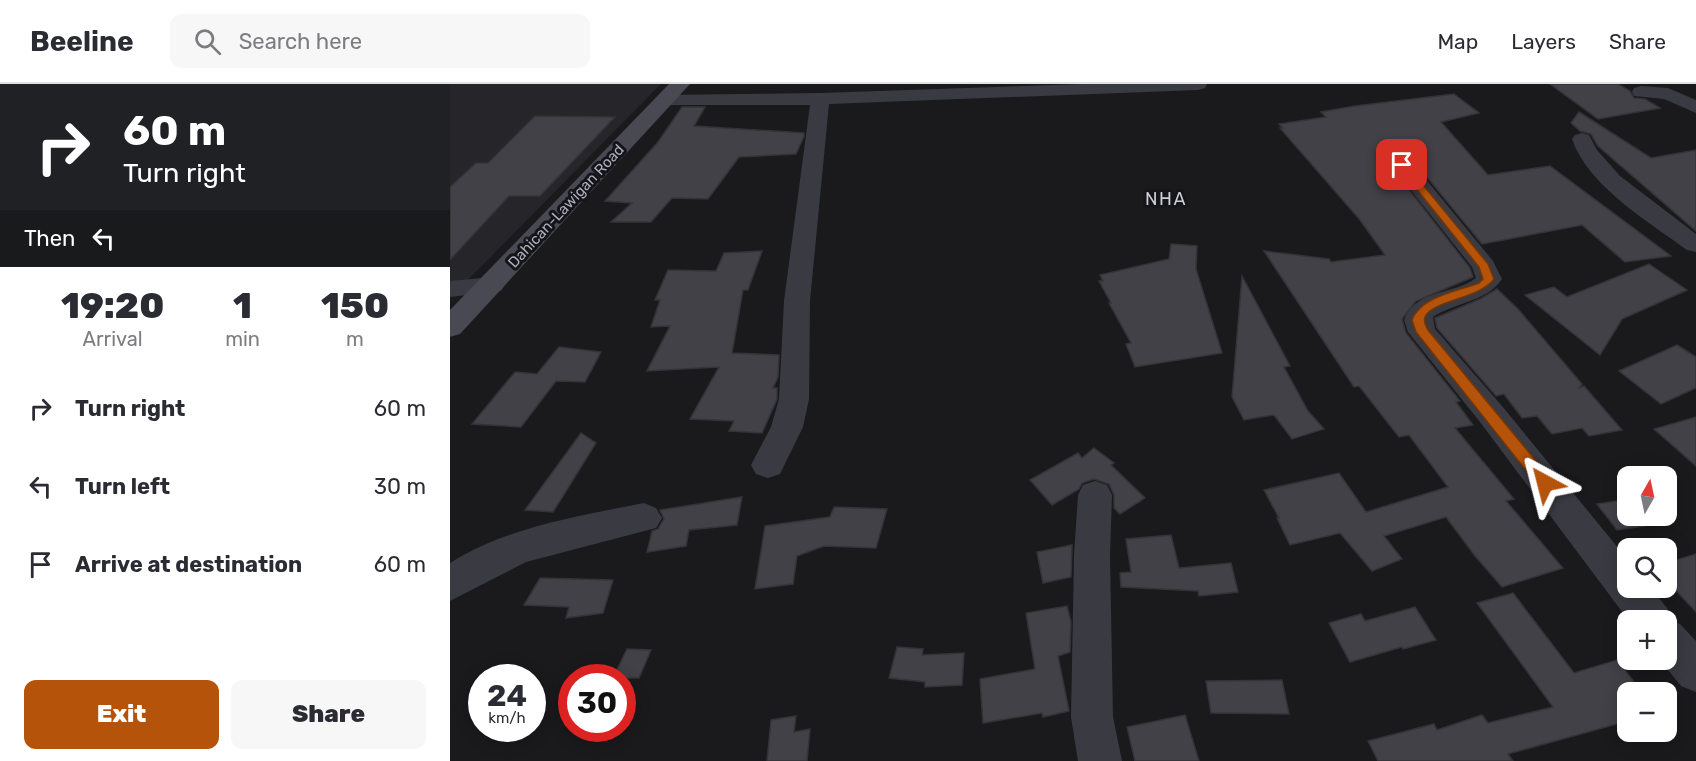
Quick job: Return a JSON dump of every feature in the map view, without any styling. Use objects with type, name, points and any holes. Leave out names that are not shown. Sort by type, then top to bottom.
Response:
[{"type":"main road","name":"Dahican-Lawigan Road","points":[[450,327],[461,305],[492,285],[673,91]]},
{"type":"street","points":[[673,91],[782,91],[820,99],[1013,89],[1198,84]]},
{"type":"street","points":[[1641,92],[1668,94],[1696,107]]},
{"type":"street","points":[[768,465],[787,427],[794,399],[797,301],[820,99]]},
{"type":"street","points":[[1582,139],[1583,148],[1599,169],[1696,245]]},
{"type":"street","points":[[1402,165],[1485,266],[1489,279],[1484,286],[1432,305],[1421,312],[1418,320],[1422,332],[1491,414],[1644,610]]},
{"type":"street","points":[[450,289],[492,285]]},
{"type":"street","points":[[1095,495],[1092,556],[1092,717],[1100,761]]},
{"type":"street","points":[[450,584],[467,571],[506,554],[581,531],[644,518]]},
{"type":"street","points":[[1677,650],[1696,672]]},
{"type":"shaded area","points":[[450,84],[661,84],[450,298]]},
{"type":"building","points":[[1550,84],[1618,84],[1630,91],[1634,98],[1645,99],[1660,108],[1598,119]]},
{"type":"building","points":[[1454,94],[1479,113],[1441,122],[1488,175],[1550,166],[1671,256],[1625,262],[1582,225],[1482,244],[1412,159],[1394,158],[1389,164],[1470,268],[1473,277],[1416,301],[1402,319],[1406,333],[1460,401],[1456,402],[1473,425],[1455,428],[1514,499],[1506,501],[1563,568],[1502,587],[1446,517],[1384,536],[1402,559],[1372,571],[1340,533],[1290,545],[1264,490],[1339,473],[1366,512],[1448,487],[1409,435],[1399,437],[1359,386],[1354,387],[1264,251],[1329,259],[1331,262],[1385,255],[1360,220],[1280,128],[1283,128],[1279,124],[1326,117],[1321,112],[1355,106]]},
{"type":"building","points":[[682,107],[705,107],[694,126],[804,133],[804,136],[796,154],[739,157],[708,199],[672,198],[651,222],[611,222],[632,203],[605,201],[658,142]]},
{"type":"building","points":[[1579,112],[1651,158],[1696,150],[1696,231],[1598,146],[1591,134],[1580,131],[1571,123]]},
{"type":"building","points":[[535,116],[615,117],[540,196],[509,196],[450,260],[450,187],[476,163],[488,163]]},
{"type":"building","points":[[1171,244],[1197,246],[1196,269],[1222,353],[1135,367],[1126,344],[1131,343],[1109,303],[1111,303],[1099,281],[1103,281],[1100,275],[1169,259]]},
{"type":"building","points":[[762,251],[748,290],[743,290],[732,353],[779,355],[778,377],[773,388],[777,388],[777,399],[762,433],[729,431],[734,421],[690,419],[719,367],[647,371],[670,326],[651,327],[660,300],[655,300],[668,270],[716,271],[724,253]]},
{"type":"building","points":[[1649,264],[1687,290],[1622,319],[1600,355],[1525,295],[1554,287],[1567,297]]},
{"type":"building","points":[[1242,276],[1290,366],[1284,367],[1308,411],[1324,429],[1292,439],[1274,415],[1244,420],[1232,397]]},
{"type":"building","points":[[1497,289],[1518,309],[1582,384],[1579,388],[1584,386],[1622,430],[1589,436],[1582,428],[1552,434],[1537,416],[1522,418],[1504,394],[1496,396],[1437,328],[1435,318],[1480,299]]},
{"type":"building","points":[[1677,345],[1696,357],[1696,388],[1661,404],[1619,371]]},
{"type":"building","points":[[559,347],[601,352],[585,382],[556,381],[521,427],[472,424],[515,372],[537,374]]},
{"type":"building","points":[[1696,417],[1696,466],[1654,429]]},
{"type":"building","points":[[581,433],[596,443],[553,512],[525,510]]},
{"type":"building","points":[[1094,448],[1114,463],[1111,465],[1145,498],[1120,514],[1114,508],[1114,495],[1109,484],[1094,479],[1082,483],[1079,489],[1052,505],[1030,480],[1078,453],[1082,458]]},
{"type":"building","points":[[742,497],[737,525],[689,530],[686,546],[647,552],[652,531],[658,529],[664,519],[660,510]]},
{"type":"building","points":[[1617,501],[1617,526],[1645,526],[1617,530],[1597,504]]},
{"type":"building","points":[[834,507],[887,509],[876,548],[824,546],[797,556],[793,584],[755,589],[765,526],[830,517]]},
{"type":"building","points":[[1171,535],[1179,568],[1231,563],[1238,592],[1199,596],[1198,591],[1121,587],[1120,573],[1131,572],[1126,539]]},
{"type":"building","points":[[1072,545],[1071,577],[1043,583],[1037,552]]},
{"type":"building","points":[[1696,554],[1696,612],[1677,592],[1677,560]]},
{"type":"building","points":[[540,578],[613,580],[603,613],[566,618],[569,607],[524,605]]},
{"type":"building","points":[[1513,593],[1574,673],[1617,660],[1617,670],[1625,670],[1634,682],[1617,682],[1617,724],[1508,754],[1513,761],[1378,761],[1368,741],[1434,724],[1437,730],[1482,715],[1488,723],[1553,707],[1477,603]]},
{"type":"building","points":[[1067,606],[1071,622],[1070,652],[1058,656],[1069,711],[1043,717],[1042,713],[983,723],[980,679],[1035,669],[1026,613]]},
{"type":"building","points":[[1415,607],[1436,640],[1350,662],[1329,623],[1361,614],[1365,621]]},
{"type":"building","points":[[897,647],[923,649],[922,655],[964,653],[962,685],[925,687],[925,682],[889,678]]},
{"type":"building","points":[[627,649],[651,650],[639,678],[636,678],[636,664],[620,664]]},
{"type":"building","points":[[1282,680],[1289,714],[1211,713],[1206,681]]},
{"type":"building","points":[[1185,715],[1199,761],[1135,761],[1127,727]]},
{"type":"building","points":[[796,716],[794,732],[810,729],[807,761],[767,761],[771,720]]},
{"type":"district","name":"NHA","points":[[1166,199]]},
{"type":"route","points":[[1402,165],[1485,266],[1489,279],[1484,286],[1465,295],[1432,305],[1421,312],[1418,320],[1422,332],[1545,483]]}]
